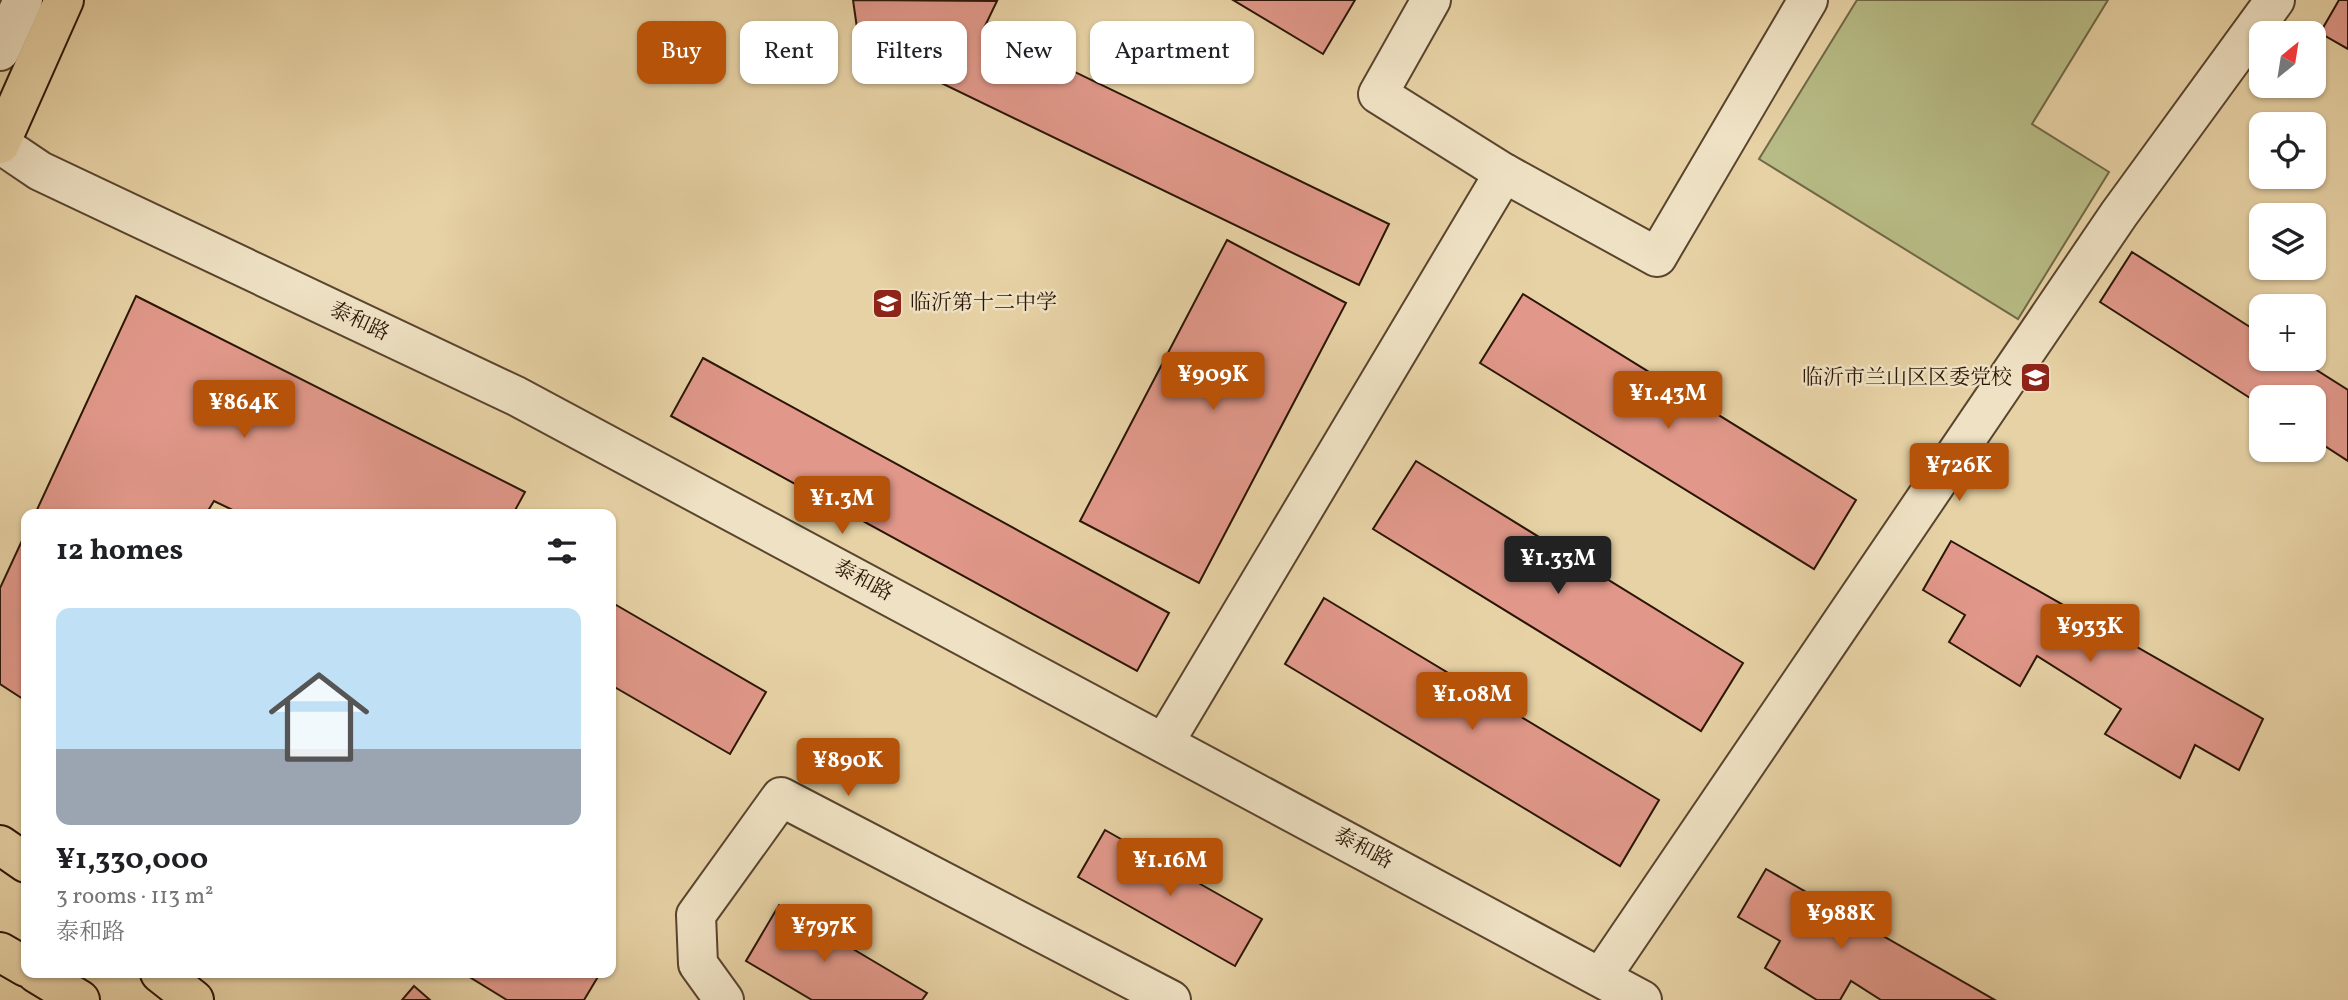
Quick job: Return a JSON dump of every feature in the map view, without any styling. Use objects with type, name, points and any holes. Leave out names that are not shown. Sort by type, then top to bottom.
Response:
[{"type":"main road","points":[[0,144],[64,0]]},
{"type":"main road","points":[[0,845],[21,860]]},
{"type":"main road","points":[[0,864],[21,879]]},
{"type":"main road","points":[[46,978],[80,1000]]},
{"type":"main road","points":[[166,978],[194,1000]]},
{"type":"street","points":[[0,51],[23,0]]},
{"type":"street","points":[[1431,0],[1378,94],[1504,173],[1657,257],[1808,0]]},
{"type":"street","points":[[1601,977],[2119,214],[2275,0]]},
{"type":"street","name":"泰和路","points":[[0,144],[40,171],[516,396],[1642,1000]]},
{"type":"street","points":[[1164,743],[1504,173]]},
{"type":"street","points":[[724,1000],[698,964],[696,915],[781,796],[1171,1000]]},
{"type":"green space","points":[[1857,0],[2108,0],[2032,124],[2109,172],[2018,319],[1759,159]]},
{"type":"building","points":[[853,0],[997,1],[987,21],[981,21],[981,84],[1076,84],[1076,73],[1090,79],[1090,84],[1100,84],[1389,224],[1359,285],[943,84],[967,84],[967,21],[856,21]]},
{"type":"building","points":[[1233,0],[1355,0],[1323,54]]},
{"type":"building","points":[[2339,0],[2348,0],[2348,49],[2326,36],[2326,23]]},
{"type":"building","points":[[1227,240],[1346,303],[1199,583],[1080,521]]},
{"type":"building","points":[[2132,252],[2249,326],[2249,371],[2318,371],[2348,390],[2348,461],[2326,447],[2326,385],[2249,385],[2249,397],[2100,302]]},
{"type":"building","points":[[1523,294],[1856,500],[1814,569],[1480,363]]},
{"type":"building","points":[[136,296],[525,492],[516,509],[231,509],[214,501],[209,509],[37,509]]},
{"type":"building","points":[[703,358],[1169,613],[1137,671],[671,416]]},
{"type":"building","points":[[1416,461],[1743,663],[1701,731],[1373,529]]},
{"type":"building","points":[[1951,541],[2263,719],[2239,770],[2195,745],[2180,778],[2105,734],[2121,709],[2037,656],[2020,686],[1949,642],[1965,615],[1923,590]]},
{"type":"building","points":[[21,543],[21,698],[0,684],[0,588]]},
{"type":"building","points":[[1324,598],[1659,800],[1620,866],[1285,664]]},
{"type":"building","points":[[616,605],[766,692],[730,754],[616,688]]},
{"type":"building","points":[[1105,830],[1262,919],[1235,966],[1078,877]]},
{"type":"building","points":[[1766,869],[1995,1000],[1881,1000],[1851,981],[1840,1000],[1817,1000],[1765,968],[1780,941],[1738,917]]},
{"type":"building","points":[[779,905],[927,993],[922,1000],[812,1000],[746,961]]},
{"type":"building","points":[[471,978],[597,978],[584,1000],[507,1000]]},
{"type":"building","points":[[414,986],[430,1000],[402,1000]]},
{"type":"place","name":"临沂第十二中学","points":[[887,303]]},
{"type":"place","name":"临沂市兰山区区委党校","points":[[2035,378]]}]
